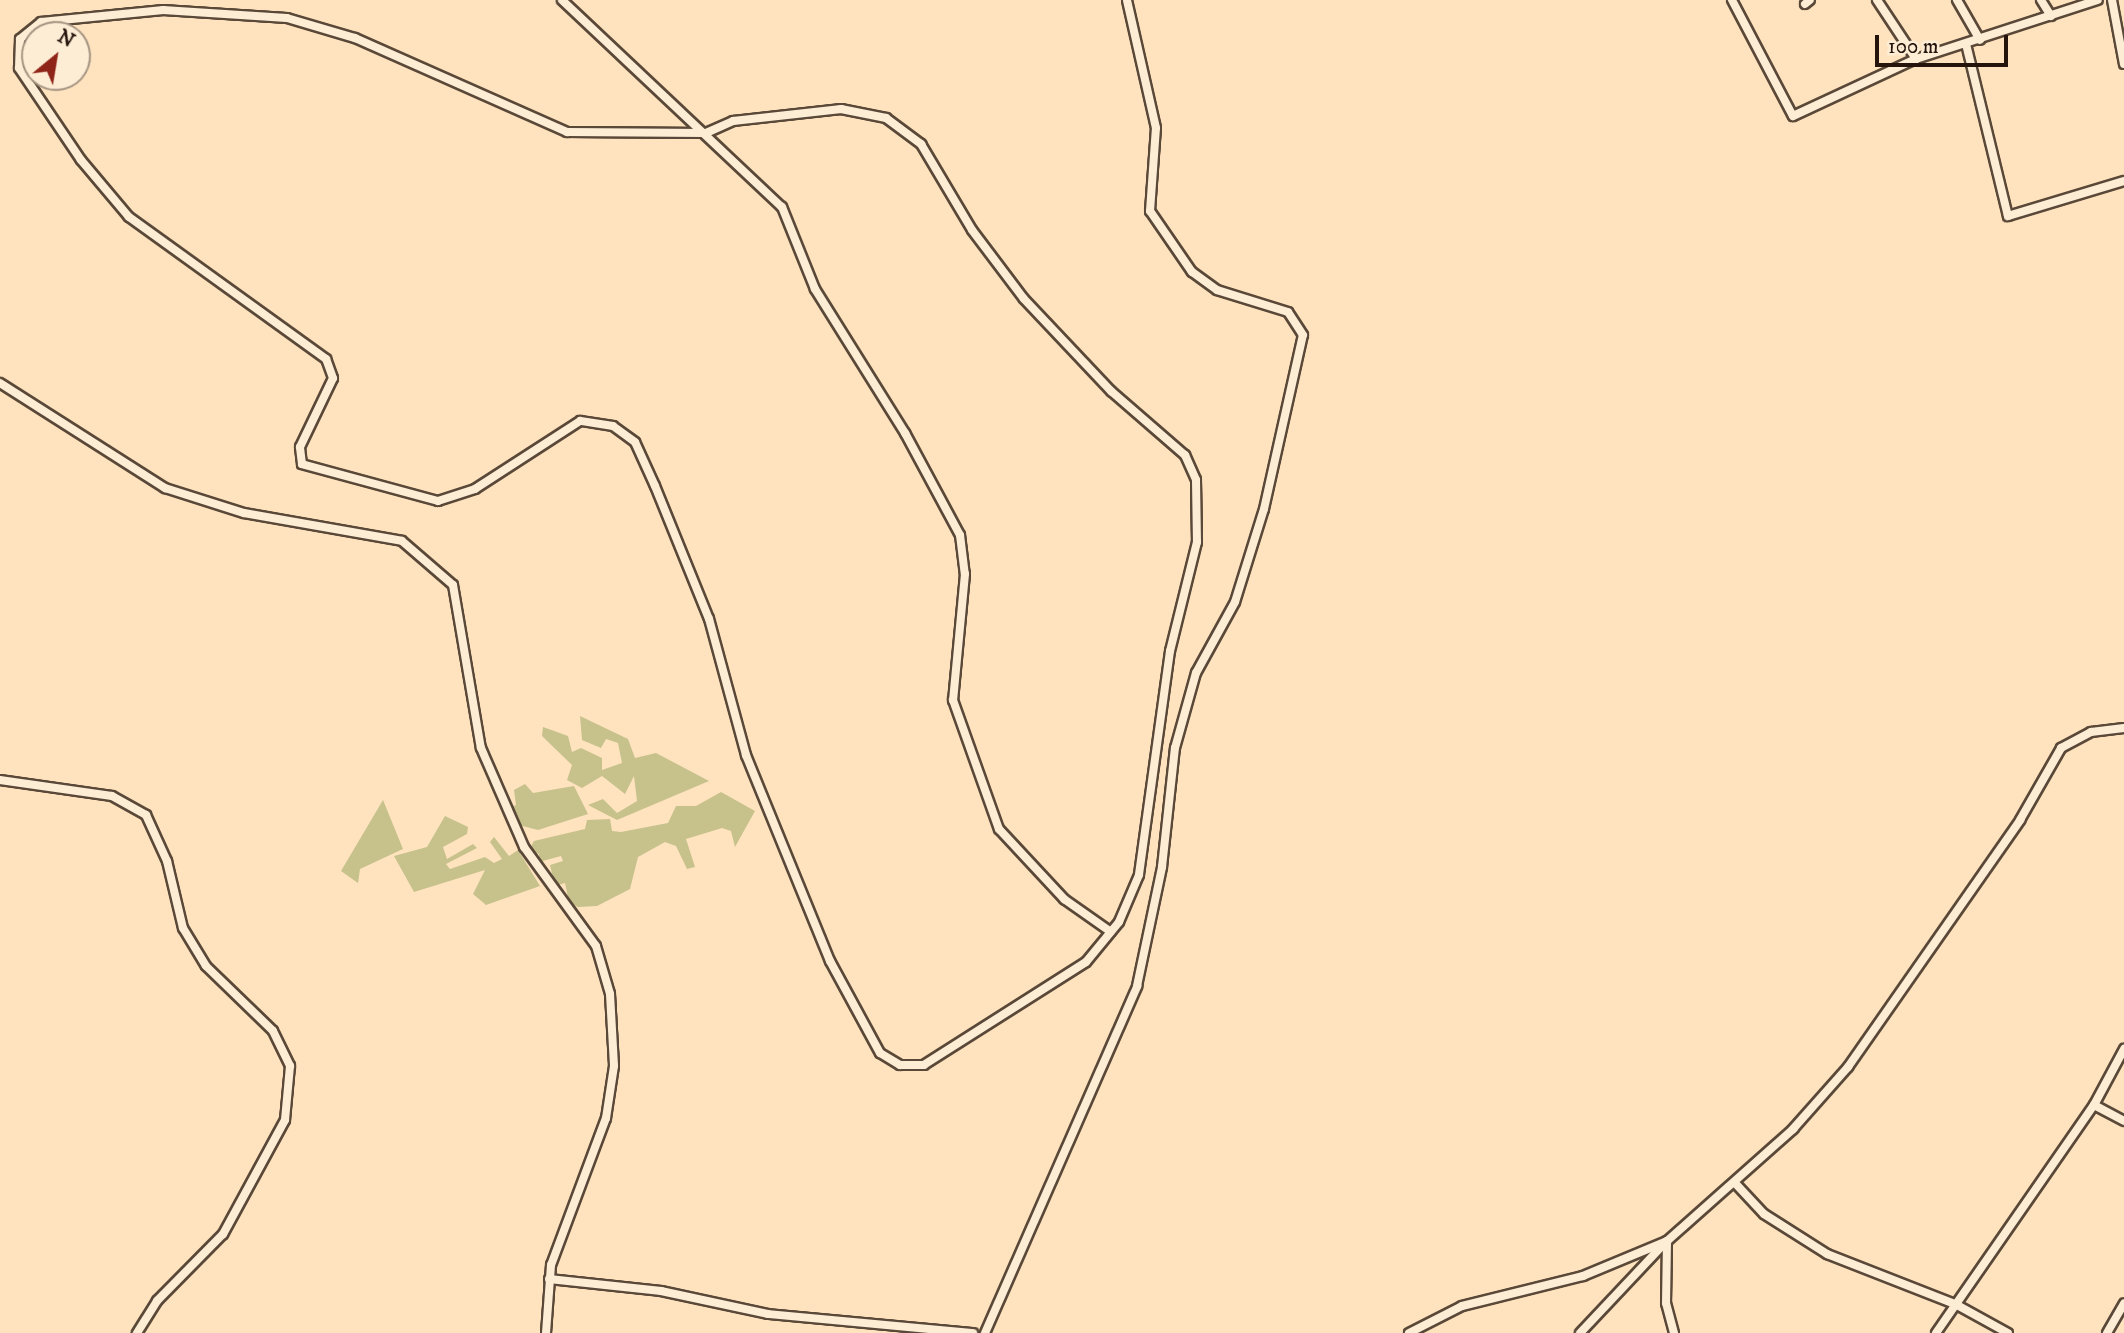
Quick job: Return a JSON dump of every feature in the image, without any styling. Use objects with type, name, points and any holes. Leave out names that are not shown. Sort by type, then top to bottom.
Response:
[{"type":"street","points":[[562,0],[782,207],[815,289],[960,535],[965,573],[953,700],[999,829],[1056,892],[1111,932]]},
{"type":"street","points":[[985,1333],[1137,986],[1161,867],[1175,748],[1196,673],[1240,589],[1303,335],[1288,312],[1217,290],[1192,272],[1150,211],[1156,128],[1127,0]]},
{"type":"street","points":[[1732,0],[1793,116],[1916,59],[2098,0]]},
{"type":"street","points":[[1877,0],[1916,59]]},
{"type":"street","points":[[1957,0],[1980,40]]},
{"type":"street","points":[[2041,0],[2051,16]]},
{"type":"street","points":[[2112,0],[2121,12],[2124,64]]},
{"type":"street","points":[[229,11],[287,18],[355,38],[567,132],[706,133],[733,121],[841,109],[887,118],[908,132],[1024,299],[1111,391],[1185,455],[1201,507],[1197,542],[1170,651],[1139,875],[1111,932],[1054,986],[950,1054],[910,1067],[889,1059],[866,1032],[830,961],[746,755],[709,620],[635,442],[613,426],[580,421],[475,489],[438,501],[307,468],[300,447],[333,378],[326,359],[129,217],[33,95],[16,52],[28,29],[72,16],[229,11]]},
{"type":"street","points":[[1966,44],[2008,216],[2124,181]]},
{"type":"street","points":[[0,383],[165,488],[244,513],[402,541],[453,585],[481,748],[524,847],[596,946],[610,994],[614,1066],[607,1118],[549,1279],[546,1333]]},
{"type":"street","points":[[1580,1333],[1667,1241],[1735,1182],[1848,1067],[2020,820],[2061,748],[2091,732],[2124,728]]},
{"type":"street","points":[[0,780],[112,796],[145,815],[167,861],[183,929],[206,967],[273,1031],[290,1066],[285,1121],[223,1234],[157,1301],[137,1333]]},
{"type":"street","points":[[1937,1333],[2094,1105],[2124,1049]]},
{"type":"street","points":[[2094,1105],[2124,1121]]},
{"type":"street","points":[[1735,1182],[1764,1214],[1827,1254],[1957,1305],[2008,1333]]},
{"type":"street","points":[[1409,1333],[1462,1306],[1583,1276],[1667,1241]]},
{"type":"street","points":[[1667,1241],[1666,1303],[1674,1333]]},
{"type":"street","points":[[549,1279],[661,1291],[768,1314],[973,1333]]},
{"type":"street","points":[[2107,1333],[2124,1303]]},
{"type":"shaded area","points":[[580,716],[628,739],[635,758],[656,753],[709,781],[617,820],[588,805],[603,799],[617,813],[637,801],[634,776],[625,794],[602,776],[582,788],[567,780],[572,765],[542,736],[543,727],[568,736],[572,752],[581,748],[602,758],[602,770],[622,763],[618,743],[606,739],[601,748],[582,740]]},
{"type":"shaded area","points":[[525,784],[533,793],[574,786],[588,814],[538,830],[515,824],[507,809],[516,805],[514,790]]},
{"type":"shaded area","points":[[721,792],[755,811],[735,847],[731,831],[722,828],[686,839],[695,867],[687,869],[676,846],[665,842],[638,857],[630,889],[597,906],[578,907],[569,902],[565,883],[555,886],[550,865],[563,861],[561,856],[539,862],[539,854],[529,850],[534,841],[585,829],[587,820],[610,819],[612,831],[621,832],[668,823],[676,806],[696,806]]},
{"type":"shaded area","points":[[383,800],[403,849],[360,869],[358,883],[341,871]]},
{"type":"shaded area","points":[[445,816],[468,827],[467,834],[443,847],[447,859],[473,844],[477,848],[446,864],[450,869],[485,857],[494,863],[502,859],[490,842],[494,837],[509,856],[518,850],[540,886],[486,905],[473,894],[485,870],[414,892],[394,856],[427,847]]}]
